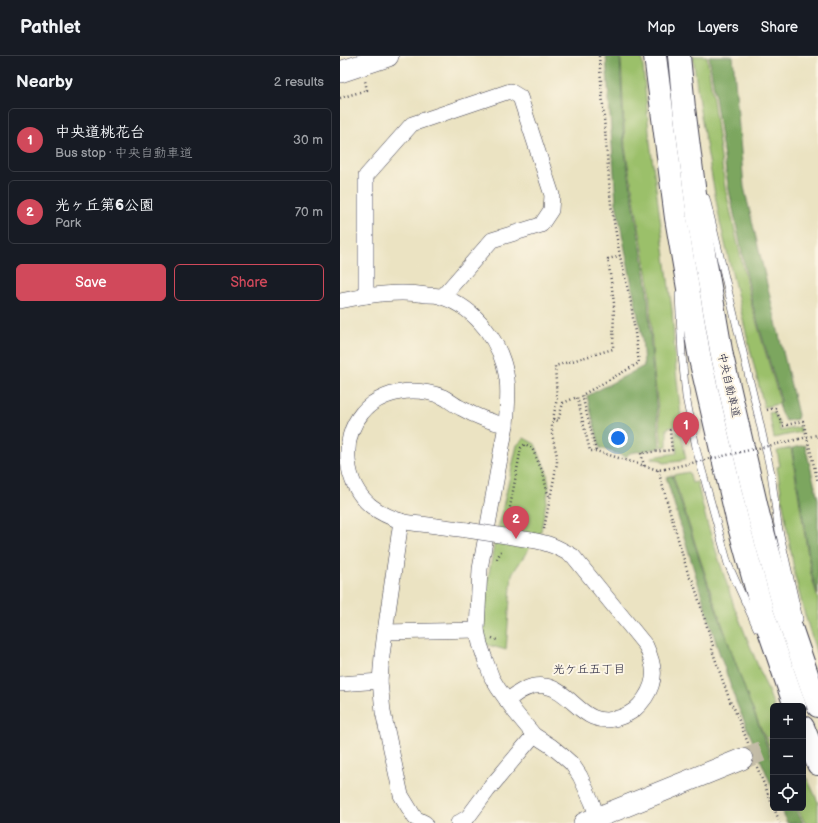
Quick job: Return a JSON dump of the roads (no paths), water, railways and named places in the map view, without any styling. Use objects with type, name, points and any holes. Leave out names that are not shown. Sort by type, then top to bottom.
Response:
[{"type":"highway","name":"中央自動車道","points":[[655,56],[676,218],[700,359],[738,523],[763,613],[793,703]]},
{"type":"highway","name":"中央自動車道","points":[[679,56],[698,218],[722,356],[759,517],[784,607],[818,706]]},
{"type":"highway","points":[[806,734],[818,764]]},
{"type":"street","points":[[340,72],[388,56]]},
{"type":"street","points":[[366,296],[366,176],[412,124],[510,91],[520,97],[552,195],[552,210],[541,225],[492,240],[442,296]]},
{"type":"street","points":[[340,301],[394,293],[416,293],[442,296],[457,303],[472,313],[485,328],[494,343],[502,360],[506,379],[508,404],[506,425],[480,569],[477,630],[480,644],[492,678],[507,701],[534,735],[562,755],[572,764],[580,776],[592,802],[593,821],[749,756]]},
{"type":"street","points":[[506,425],[476,416],[459,408],[443,397],[429,392],[398,392],[383,397],[362,413],[353,426],[348,442],[348,462],[352,480],[360,494],[371,506],[382,513],[401,521],[536,541],[556,546],[573,556],[646,646],[654,669],[652,683],[647,696],[640,706],[630,713],[618,718],[607,720],[595,718],[582,711],[559,691],[546,686],[533,686],[507,701]]},
{"type":"street","points":[[401,521],[385,632],[380,681],[383,712],[401,795],[415,818],[425,823]]},
{"type":"street","points":[[385,632],[477,630]]},
{"type":"street","points":[[340,684],[380,681]]},
{"type":"street","points":[[458,823],[468,817],[488,790],[534,735]]},
{"type":"lane","points":[[684,108],[700,175]]},
{"type":"lane","points":[[704,190],[758,415],[770,473],[778,526],[800,624]]},
{"type":"lane","points":[[676,218],[678,272]]},
{"type":"lane","points":[[679,287],[683,369],[686,397],[696,452],[728,564],[761,635]]},
{"type":"lane","points":[[803,639],[818,706]]},
{"type":"lane","points":[[771,656],[793,703]]},
{"type":"tunnel","points":[[742,759],[770,748]]},
{"type":"place","name":"中央道桃花台","points":[[686,445]]},
{"type":"place","name":"光ヶ丘第6公園","points":[[516,539]]},
{"type":"district","name":"光ケ丘五丁目","points":[[589,669]]}]
